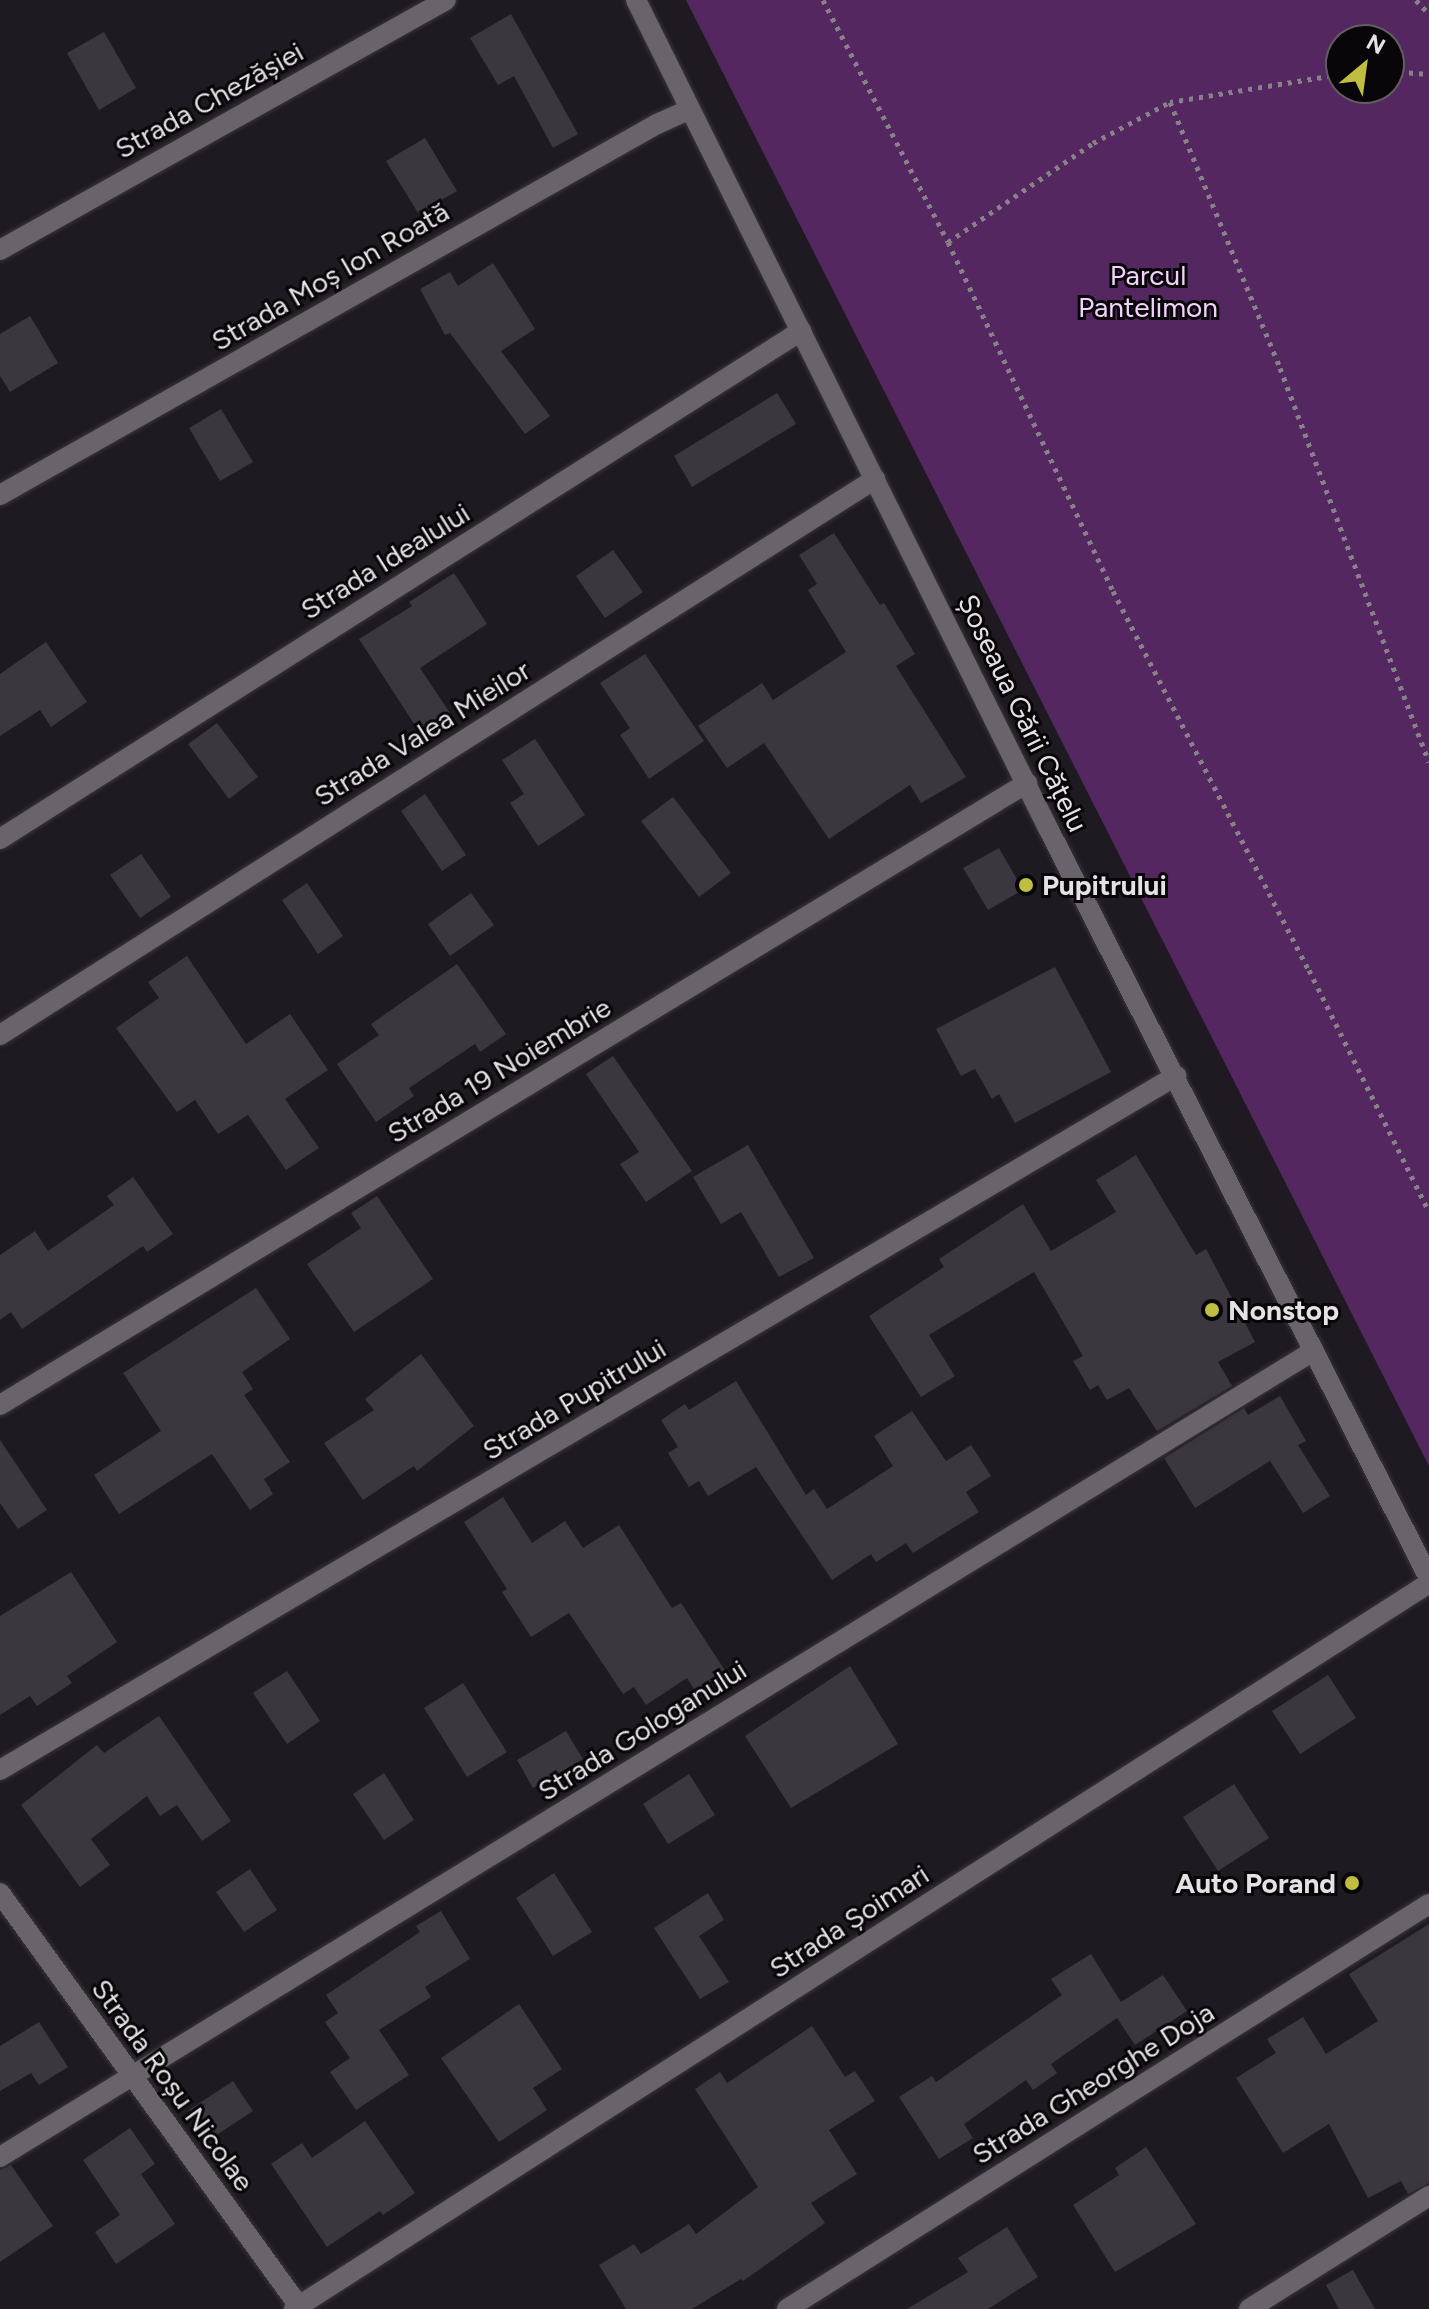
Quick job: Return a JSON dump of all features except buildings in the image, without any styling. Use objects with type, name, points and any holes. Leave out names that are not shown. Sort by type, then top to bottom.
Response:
[{"type":"street","name":"Strada Chezășiei","points":[[0,250],[446,0]]},
{"type":"street","name":"Șoseaua Gării Cățelu","points":[[636,0],[1429,1580]]},
{"type":"street","name":"Strada Moș Ion Roată","points":[[0,495],[690,109]]},
{"type":"street","name":"Strada Idealului","points":[[0,839],[801,331]]},
{"type":"street","name":"Strada Valea Mieilor","points":[[0,1035],[875,479]]},
{"type":"street","name":"Strada 19 Noiembrie","points":[[0,1405],[1027,783]]},
{"type":"street","name":"Strada Pupitrului","points":[[0,1770],[1176,1076]]},
{"type":"street","name":"Strada Gologanului","points":[[0,2157],[1313,1351]]},
{"type":"street","name":"Strada Șoimari","points":[[298,2308],[1429,1580]]},
{"type":"street","name":"Strada Roșu Nicolae","points":[[0,1893],[298,2308]]},
{"type":"street","name":"Strada Gheorghe Doja","points":[[787,2309],[1429,1904]]},
{"type":"street","points":[[1249,2309],[1429,2196]]},
{"type":"path","points":[[823,0],[948,242],[1113,591],[1309,970],[1429,1212]]},
{"type":"path","points":[[1416,0],[1429,14]]},
{"type":"path","points":[[1405,72],[1429,74]]},
{"type":"path","points":[[948,242],[1093,143],[1170,102],[1325,77]]},
{"type":"path","points":[[1170,102],[1280,368],[1429,762]]},
{"type":"green space","name":"Parcul Pantelimon","points":[[686,0],[1429,0],[1429,1466]]},
{"type":"place","name":"Pupitrului","points":[[1026,885]]},
{"type":"place","name":"Nonstop","points":[[1212,1310]]},
{"type":"place","name":"Auto Porand","points":[[1352,1883]]}]
